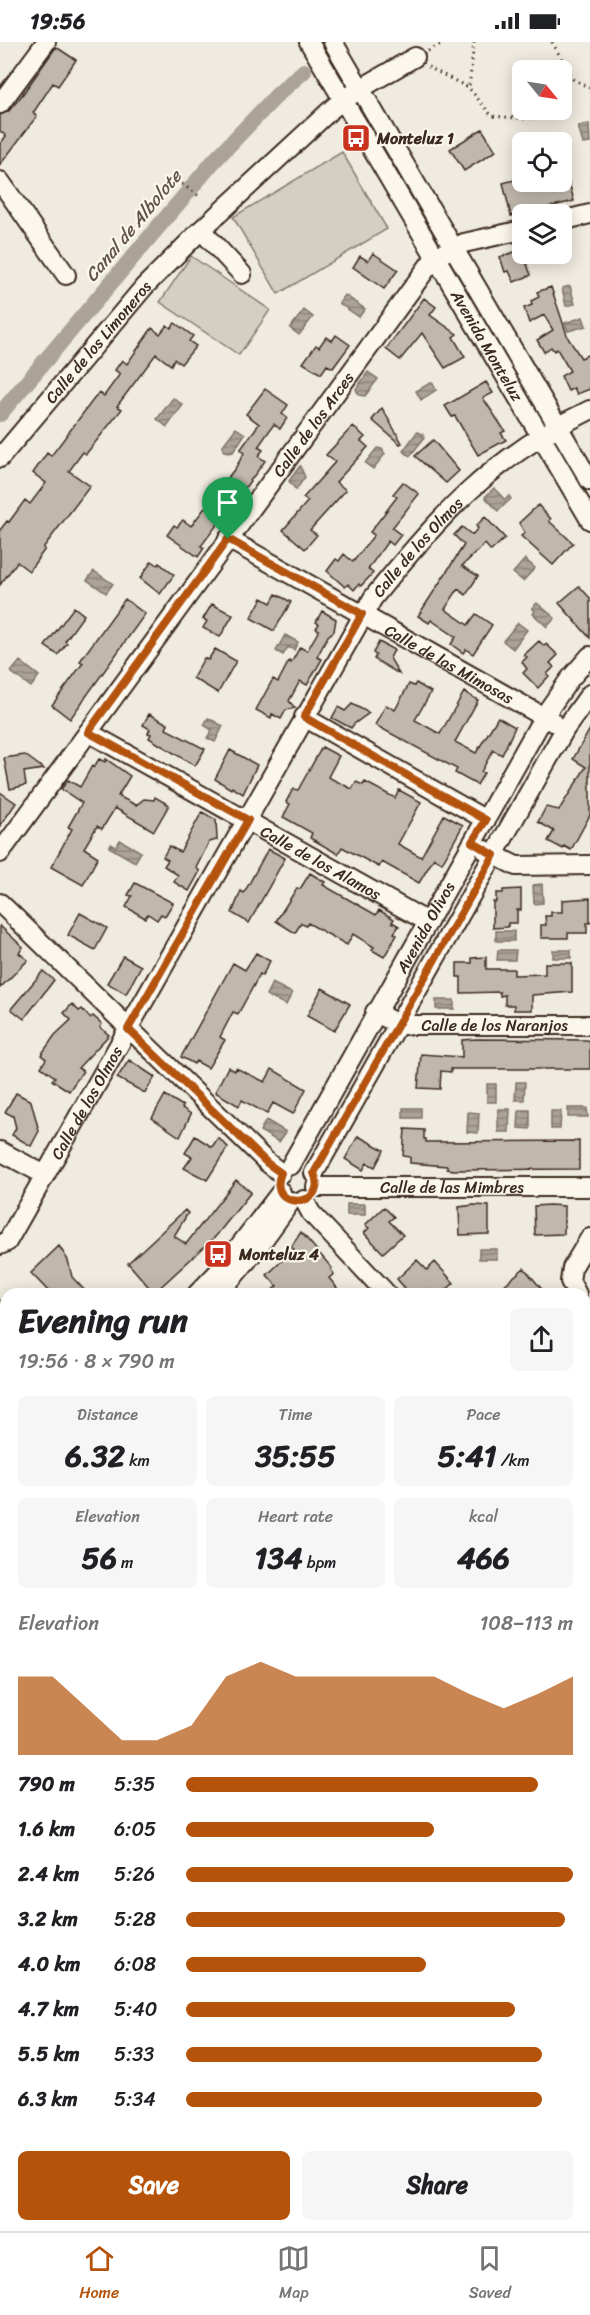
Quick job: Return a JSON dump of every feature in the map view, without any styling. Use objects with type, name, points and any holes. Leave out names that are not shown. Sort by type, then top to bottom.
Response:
[{"type":"street","points":[[0,104],[46,42]]},
{"type":"street","name":"Avenida Monteluz","points":[[309,42],[590,520]]},
{"type":"street","name":"Avenida Monteluz","points":[[333,42],[590,481]]},
{"type":"street","points":[[343,100],[415,57]]},
{"type":"street","name":"Calle de los Limoneros","points":[[0,458],[144,287],[201,230],[343,100]]},
{"type":"street","points":[[0,181],[66,275]]},
{"type":"street","points":[[572,218],[590,214]]},
{"type":"street","points":[[201,230],[242,274]]},
{"type":"street","points":[[435,257],[464,243],[512,232]]},
{"type":"street","name":"Calle de los Arces","points":[[0,853],[435,257]]},
{"type":"street","points":[[541,436],[590,410]]},
{"type":"street","name":"Calle de los Olmos","points":[[0,1245],[7,1242],[248,820],[362,614],[416,544],[458,500],[514,453],[541,436]]},
{"type":"street","name":"Calle de las Mimosas","points":[[228,539],[544,716]]},
{"type":"street","name":"Avenida Olivos","points":[[286,1169],[544,716],[569,680],[590,656]]},
{"type":"street","name":"Avenida Olivos","points":[[301,1191],[399,1025],[565,729],[590,694]]},
{"type":"street","points":[[544,716],[565,729]]},
{"type":"street","points":[[304,717],[486,820]]},
{"type":"street","name":"Calle de los Alamos","points":[[88,732],[428,922]]},
{"type":"street","points":[[472,842],[516,866],[590,865]]},
{"type":"street","name":"Calle de las Mimbres","points":[[0,903],[267,1163],[286,1169],[305,1165],[301,1191],[590,1187]]},
{"type":"street","points":[[375,1012],[399,1025]]},
{"type":"street","name":"Calle de los Naranjos","points":[[399,1025],[590,1025]]},
{"type":"street","points":[[0,1151],[45,1175]]},
{"type":"street","points":[[286,1169],[278,1182],[301,1191],[310,1213],[381,1288]]},
{"type":"street","points":[[203,1288],[301,1191]]},
{"type":"street","points":[[222,1288],[254,1253],[301,1191]]},
{"type":"street","points":[[574,1288],[570,1281],[572,1268],[590,1238]]},
{"type":"path","points":[[469,88],[474,42]]},
{"type":"path","points":[[552,42],[573,79],[590,88]]},
{"type":"path","points":[[415,57],[431,69],[442,72],[469,88],[492,116],[512,117]]},
{"type":"path","points":[[182,184],[199,196]]},
{"type":"shaded area","points":[[589,124],[590,143],[583,144],[578,126]]},
{"type":"shaded area","points":[[342,152],[387,229],[278,294],[233,217]]},
{"type":"shaded area","points":[[191,256],[270,310],[239,355],[160,302]]},
{"type":"shaded area","points":[[570,286],[575,304],[566,306],[562,288]]},
{"type":"shaded area","points":[[345,295],[365,309],[359,317],[339,303]]},
{"type":"shaded area","points":[[304,310],[313,317],[299,335],[290,328]]},
{"type":"shaded area","points":[[583,317],[586,326],[568,331],[565,323]]},
{"type":"shaded area","points":[[368,372],[378,379],[365,396],[359,395],[356,389]]},
{"type":"shaded area","points":[[432,382],[436,390],[421,400],[416,391]]},
{"type":"shaded area","points":[[173,398],[183,405],[167,427],[157,419]]},
{"type":"shaded area","points":[[236,428],[245,434],[233,452],[227,453],[223,450],[223,445]]},
{"type":"shaded area","points":[[417,432],[423,434],[424,438],[410,456],[403,451]]},
{"type":"shaded area","points":[[377,448],[382,449],[385,454],[373,469],[365,463]]},
{"type":"shaded area","points":[[300,466],[305,477],[296,490],[289,481]]},
{"type":"shaded area","points":[[494,488],[505,500],[509,496],[511,499],[498,511],[485,497]]},
{"type":"shaded area","points":[[525,559],[535,568],[523,581],[513,573]]},
{"type":"shaded area","points":[[94,571],[113,584],[106,593],[87,580]]},
{"type":"shaded area","points":[[537,603],[555,618],[547,627],[533,614],[535,611],[532,608]]},
{"type":"shaded area","points":[[518,623],[527,630],[513,649],[503,641]]},
{"type":"shaded area","points":[[285,635],[298,642],[294,650],[288,647],[283,655],[276,651]]},
{"type":"shaded area","points":[[20,661],[39,676],[31,687],[11,672]]},
{"type":"shaded area","points":[[208,718],[223,726],[215,742],[207,738],[212,730],[204,725]]},
{"type":"shaded area","points":[[120,840],[141,852],[135,862],[109,847],[111,844],[116,847]]},
{"type":"shaded area","points":[[542,884],[543,903],[534,904],[533,885]]},
{"type":"shaded area","points":[[496,931],[514,931],[514,941],[496,941]]},
{"type":"shaded area","points":[[498,950],[516,950],[515,960],[497,960]]},
{"type":"shaded area","points":[[553,950],[571,950],[571,958],[553,958]]},
{"type":"shaded area","points":[[272,983],[292,993],[286,1005],[266,995]]},
{"type":"shaded area","points":[[436,1000],[454,1000],[454,1009],[436,1009]]},
{"type":"shaded area","points":[[516,1082],[525,1082],[524,1100],[515,1100]]},
{"type":"shaded area","points":[[487,1084],[496,1084],[496,1102],[487,1102]]},
{"type":"shaded area","points":[[403,1108],[421,1108],[421,1118],[403,1118]]},
{"type":"shaded area","points":[[568,1108],[587,1108],[588,1117],[568,1117]]},
{"type":"shaded area","points":[[498,1109],[510,1109],[509,1132],[498,1132]]},
{"type":"shaded area","points":[[519,1110],[530,1110],[530,1129],[518,1128]]},
{"type":"shaded area","points":[[551,1111],[561,1111],[560,1129],[551,1129]]},
{"type":"shaded area","points":[[468,1112],[479,1113],[478,1133],[467,1132]]},
{"type":"shaded area","points":[[266,1120],[286,1132],[279,1142],[260,1131]]},
{"type":"shaded area","points":[[347,1204],[365,1204],[365,1215],[347,1215]]},
{"type":"shaded area","points":[[479,1249],[497,1249],[497,1259],[479,1259]]},
{"type":"building","points":[[56,47],[76,60],[58,86],[53,83],[33,113],[37,116],[0,165],[0,144],[6,136],[0,131],[0,115],[9,111]]},
{"type":"building","points":[[482,129],[496,151],[464,171],[450,149]]},
{"type":"building","points":[[512,181],[512,192],[572,192],[574,201],[561,204],[512,204],[511,216],[503,183]]},
{"type":"building","points":[[373,253],[398,270],[384,289],[353,267],[360,256],[368,261]]},
{"type":"building","points":[[512,253],[512,264],[527,264],[531,275],[514,282],[509,271],[505,272],[500,257]]},
{"type":"building","points":[[551,287],[568,338],[581,358],[590,354],[590,389],[577,394],[574,388],[568,391],[561,376],[570,371],[557,349],[554,351],[551,347],[544,352],[537,340],[553,330],[544,315],[529,323],[524,308],[532,305],[531,301],[539,297],[537,292]]},
{"type":"building","points":[[424,298],[436,307],[430,315],[457,334],[453,337],[465,357],[445,368],[422,333],[400,360],[386,349]]},
{"type":"building","points":[[175,323],[193,336],[189,341],[196,346],[181,364],[174,359],[171,365],[156,354],[117,406],[122,409],[86,454],[83,452],[69,471],[90,486],[43,548],[45,549],[29,571],[17,562],[0,585],[0,530],[25,500],[30,504],[46,483],[33,473],[47,453],[51,456],[99,392],[104,396],[120,374],[115,370],[122,360],[127,364],[152,328],[160,334],[167,325],[171,328]]},
{"type":"building","points":[[336,335],[350,345],[333,368],[327,365],[321,374],[303,363],[316,345],[319,347],[326,337],[332,341]]},
{"type":"building","points":[[486,382],[493,393],[483,398],[505,431],[501,433],[506,440],[478,455],[455,416],[452,417],[445,406]]},
{"type":"building","points":[[265,389],[288,405],[282,414],[287,418],[280,429],[274,424],[258,447],[263,450],[258,456],[265,461],[201,546],[204,548],[198,557],[167,535],[174,525],[177,527],[183,520],[191,526],[236,467],[244,453],[240,450],[259,424],[246,414]]},
{"type":"building","points":[[382,408],[402,443],[400,444],[372,420]]},
{"type":"building","points":[[353,426],[365,437],[361,441],[368,447],[336,482],[346,490],[310,530],[317,535],[305,549],[283,530],[308,501],[303,498],[335,462],[326,455]]},
{"type":"building","points":[[433,440],[459,471],[446,483],[415,456]]},
{"type":"building","points":[[403,482],[419,494],[392,528],[401,535],[393,545],[388,541],[368,569],[373,573],[361,586],[359,584],[354,590],[348,584],[345,587],[327,571],[336,559],[339,561],[344,554],[353,562],[374,535],[370,532],[397,497],[393,494]]},
{"type":"building","points":[[538,505],[551,519],[549,521],[573,543],[553,565],[521,536],[525,533],[519,523]]},
{"type":"building","points":[[485,517],[505,538],[491,551],[485,544],[462,566],[478,576],[466,595],[458,589],[445,609],[468,625],[476,614],[492,625],[473,654],[466,649],[463,653],[451,644],[456,637],[431,620],[429,623],[418,616],[464,545],[454,535],[462,527],[472,535],[478,528],[476,526]]},
{"type":"building","points":[[152,561],[158,565],[159,563],[174,575],[160,594],[140,578]]},
{"type":"building","points":[[579,586],[590,598],[590,638],[559,603]]},
{"type":"building","points":[[276,594],[291,602],[274,631],[251,618],[262,598],[271,603]]},
{"type":"building","points":[[125,599],[145,614],[70,719],[52,705],[83,663],[80,661]]},
{"type":"building","points":[[212,604],[233,615],[220,637],[203,628],[207,621],[203,619]]},
{"type":"building","points":[[74,607],[84,615],[58,655],[45,646]]},
{"type":"building","points":[[322,611],[336,619],[334,631],[328,636],[317,657],[322,659],[307,685],[300,681],[289,701],[295,708],[286,710],[281,719],[272,714],[271,718],[256,710],[273,679],[278,682],[289,661],[291,663],[300,647],[307,651],[319,630],[316,628],[319,624],[316,622]]},
{"type":"building","points":[[539,641],[558,655],[550,663],[554,667],[547,674],[549,676],[538,688],[523,673],[527,669],[522,662],[527,657],[524,655]]},
{"type":"building","points":[[379,642],[394,650],[390,658],[399,674],[374,659],[376,655],[373,653]]},
{"type":"building","points":[[215,649],[236,661],[218,693],[193,678],[204,658],[208,660]]},
{"type":"building","points":[[416,683],[431,692],[415,720],[440,734],[464,692],[478,700],[455,742],[476,753],[498,717],[515,727],[502,755],[493,750],[477,785],[455,773],[457,769],[375,725],[386,705],[395,710],[409,684],[414,686]]},
{"type":"building","points":[[352,704],[369,713],[351,728],[332,718],[338,707],[345,711]]},
{"type":"building","points":[[149,714],[168,724],[166,729],[205,749],[195,766],[149,738],[150,729],[143,725]]},
{"type":"building","points":[[590,729],[590,815],[571,850],[564,846],[563,849],[548,841],[554,831],[538,822],[546,807],[559,810],[586,767],[573,759]]},
{"type":"building","points":[[322,747],[339,756],[328,777],[352,789],[356,782],[363,785],[365,782],[395,798],[399,790],[421,802],[398,844],[421,857],[444,815],[463,825],[442,863],[434,858],[419,883],[382,862],[379,867],[342,847],[338,854],[310,838],[312,833],[283,817],[290,804],[286,802],[293,789],[298,790]]},
{"type":"building","points":[[230,750],[257,765],[243,794],[215,779]]},
{"type":"building","points":[[25,755],[44,769],[24,772],[26,785],[10,789],[4,758]]},
{"type":"building","points":[[99,759],[105,762],[106,759],[130,776],[118,796],[136,805],[144,799],[154,800],[155,797],[169,805],[154,831],[115,808],[102,829],[97,826],[84,848],[98,857],[83,885],[51,867],[72,829],[68,827],[82,803],[61,789],[68,780],[80,787],[92,766],[94,767]]},
{"type":"building","points":[[0,792],[16,803],[0,826]]},
{"type":"building","points":[[202,812],[216,820],[217,840],[209,842],[196,868],[200,871],[189,891],[174,882],[178,875],[164,866],[168,860],[163,857],[169,846],[180,852]]},
{"type":"building","points":[[268,849],[285,858],[249,923],[232,913],[241,891],[244,893]]},
{"type":"building","points":[[310,873],[325,882],[323,885],[376,915],[379,910],[394,919],[392,922],[399,926],[394,933],[397,935],[384,957],[372,950],[374,947],[353,934],[347,945],[308,923],[306,926],[301,923],[295,933],[276,921],[297,888],[300,889]]},
{"type":"building","points":[[135,883],[173,903],[165,916],[161,914],[157,920],[148,914],[145,918],[126,907],[132,896],[128,895]]},
{"type":"building","points":[[521,889],[521,910],[517,910],[517,923],[508,923],[508,927],[493,928],[493,902],[496,902],[496,893],[503,893],[503,890]]},
{"type":"building","points":[[590,898],[590,923],[587,923],[587,933],[568,933],[568,938],[541,938],[541,925],[546,925],[545,916],[551,916],[551,912],[562,912],[562,900]]},
{"type":"building","points":[[80,913],[107,928],[95,950],[68,935]]},
{"type":"building","points":[[0,926],[23,947],[19,953],[28,960],[0,988]]},
{"type":"building","points":[[256,953],[270,961],[262,976],[260,974],[238,1014],[233,1012],[220,1037],[225,1040],[208,1068],[196,1061],[194,1064],[181,1057],[233,963],[245,970]]},
{"type":"building","points":[[123,956],[141,966],[126,994],[107,983]]},
{"type":"building","points":[[486,957],[486,969],[514,969],[514,975],[545,974],[545,963],[572,963],[572,992],[532,995],[532,1010],[514,1010],[514,1005],[505,1005],[505,995],[500,996],[500,992],[461,993],[461,977],[457,977],[457,963],[472,963],[472,958]]},
{"type":"building","points":[[43,971],[54,980],[24,1019],[11,1009]]},
{"type":"building","points":[[322,988],[350,1004],[334,1031],[307,1016]]},
{"type":"building","points":[[72,1004],[79,1011],[82,1009],[90,1018],[93,1016],[109,1035],[78,1068],[83,1071],[69,1091],[52,1080],[55,1077],[41,1067],[46,1059],[41,1055],[55,1035],[71,1020],[64,1013]]},
{"type":"building","points":[[462,1040],[587,1040],[590,1041],[590,1069],[451,1069],[451,1072],[441,1071],[440,1089],[418,1088],[421,1054],[462,1057]]},
{"type":"building","points":[[129,1060],[155,1077],[145,1093],[117,1078]]},
{"type":"building","points":[[228,1067],[235,1071],[236,1068],[265,1082],[272,1069],[306,1089],[293,1114],[273,1103],[267,1114],[242,1100],[239,1106],[215,1092]]},
{"type":"building","points":[[16,1093],[31,1101],[39,1131],[31,1146],[12,1135],[16,1128],[13,1116],[5,1112]]},
{"type":"building","points":[[165,1095],[191,1114],[180,1137],[152,1118]]},
{"type":"building","points":[[405,1129],[424,1130],[426,1142],[579,1141],[579,1169],[454,1170],[447,1169],[447,1166],[410,1163],[410,1157],[403,1156]]},
{"type":"building","points":[[195,1136],[212,1147],[218,1138],[228,1147],[207,1180],[184,1168],[192,1157],[185,1153]]},
{"type":"building","points":[[358,1136],[384,1150],[375,1167],[367,1163],[363,1170],[345,1159]]},
{"type":"building","points":[[236,1180],[251,1192],[216,1236],[159,1288],[150,1288],[128,1263],[185,1210],[188,1213],[174,1236],[186,1244]]},
{"type":"building","points":[[489,1206],[489,1234],[460,1235],[459,1207]]},
{"type":"building","points":[[534,1206],[564,1206],[564,1234],[535,1235]]},
{"type":"building","points":[[384,1207],[394,1217],[389,1221],[403,1235],[383,1253],[364,1233],[369,1228],[365,1225]]},
{"type":"building","points":[[301,1232],[332,1268],[334,1274],[329,1278],[337,1288],[275,1288],[277,1286],[267,1275],[294,1249],[291,1247]]},
{"type":"building","points":[[59,1246],[68,1260],[72,1277],[82,1288],[45,1288],[31,1273]]},
{"type":"building","points":[[417,1260],[427,1270],[435,1262],[454,1283],[449,1288],[405,1288],[397,1279]]},
{"type":"building","points":[[524,1268],[541,1288],[503,1288]]},
{"type":"waterway","name":"Canal de Albolote","points":[[0,414],[214,161],[278,94],[304,71]]},
{"type":"place","name":"Monteluz 1","points":[[356,138]]},
{"type":"place","name":"Monteluz 4","points":[[218,1254]]},
{"type":"route","points":[[228,539],[362,614],[304,717],[486,820],[472,842],[494,855],[314,1173],[316,1187],[314,1192],[310,1197],[298,1202],[287,1199],[281,1192],[278,1182],[281,1173],[267,1163],[128,1029],[248,820],[88,732],[228,539]]}]
